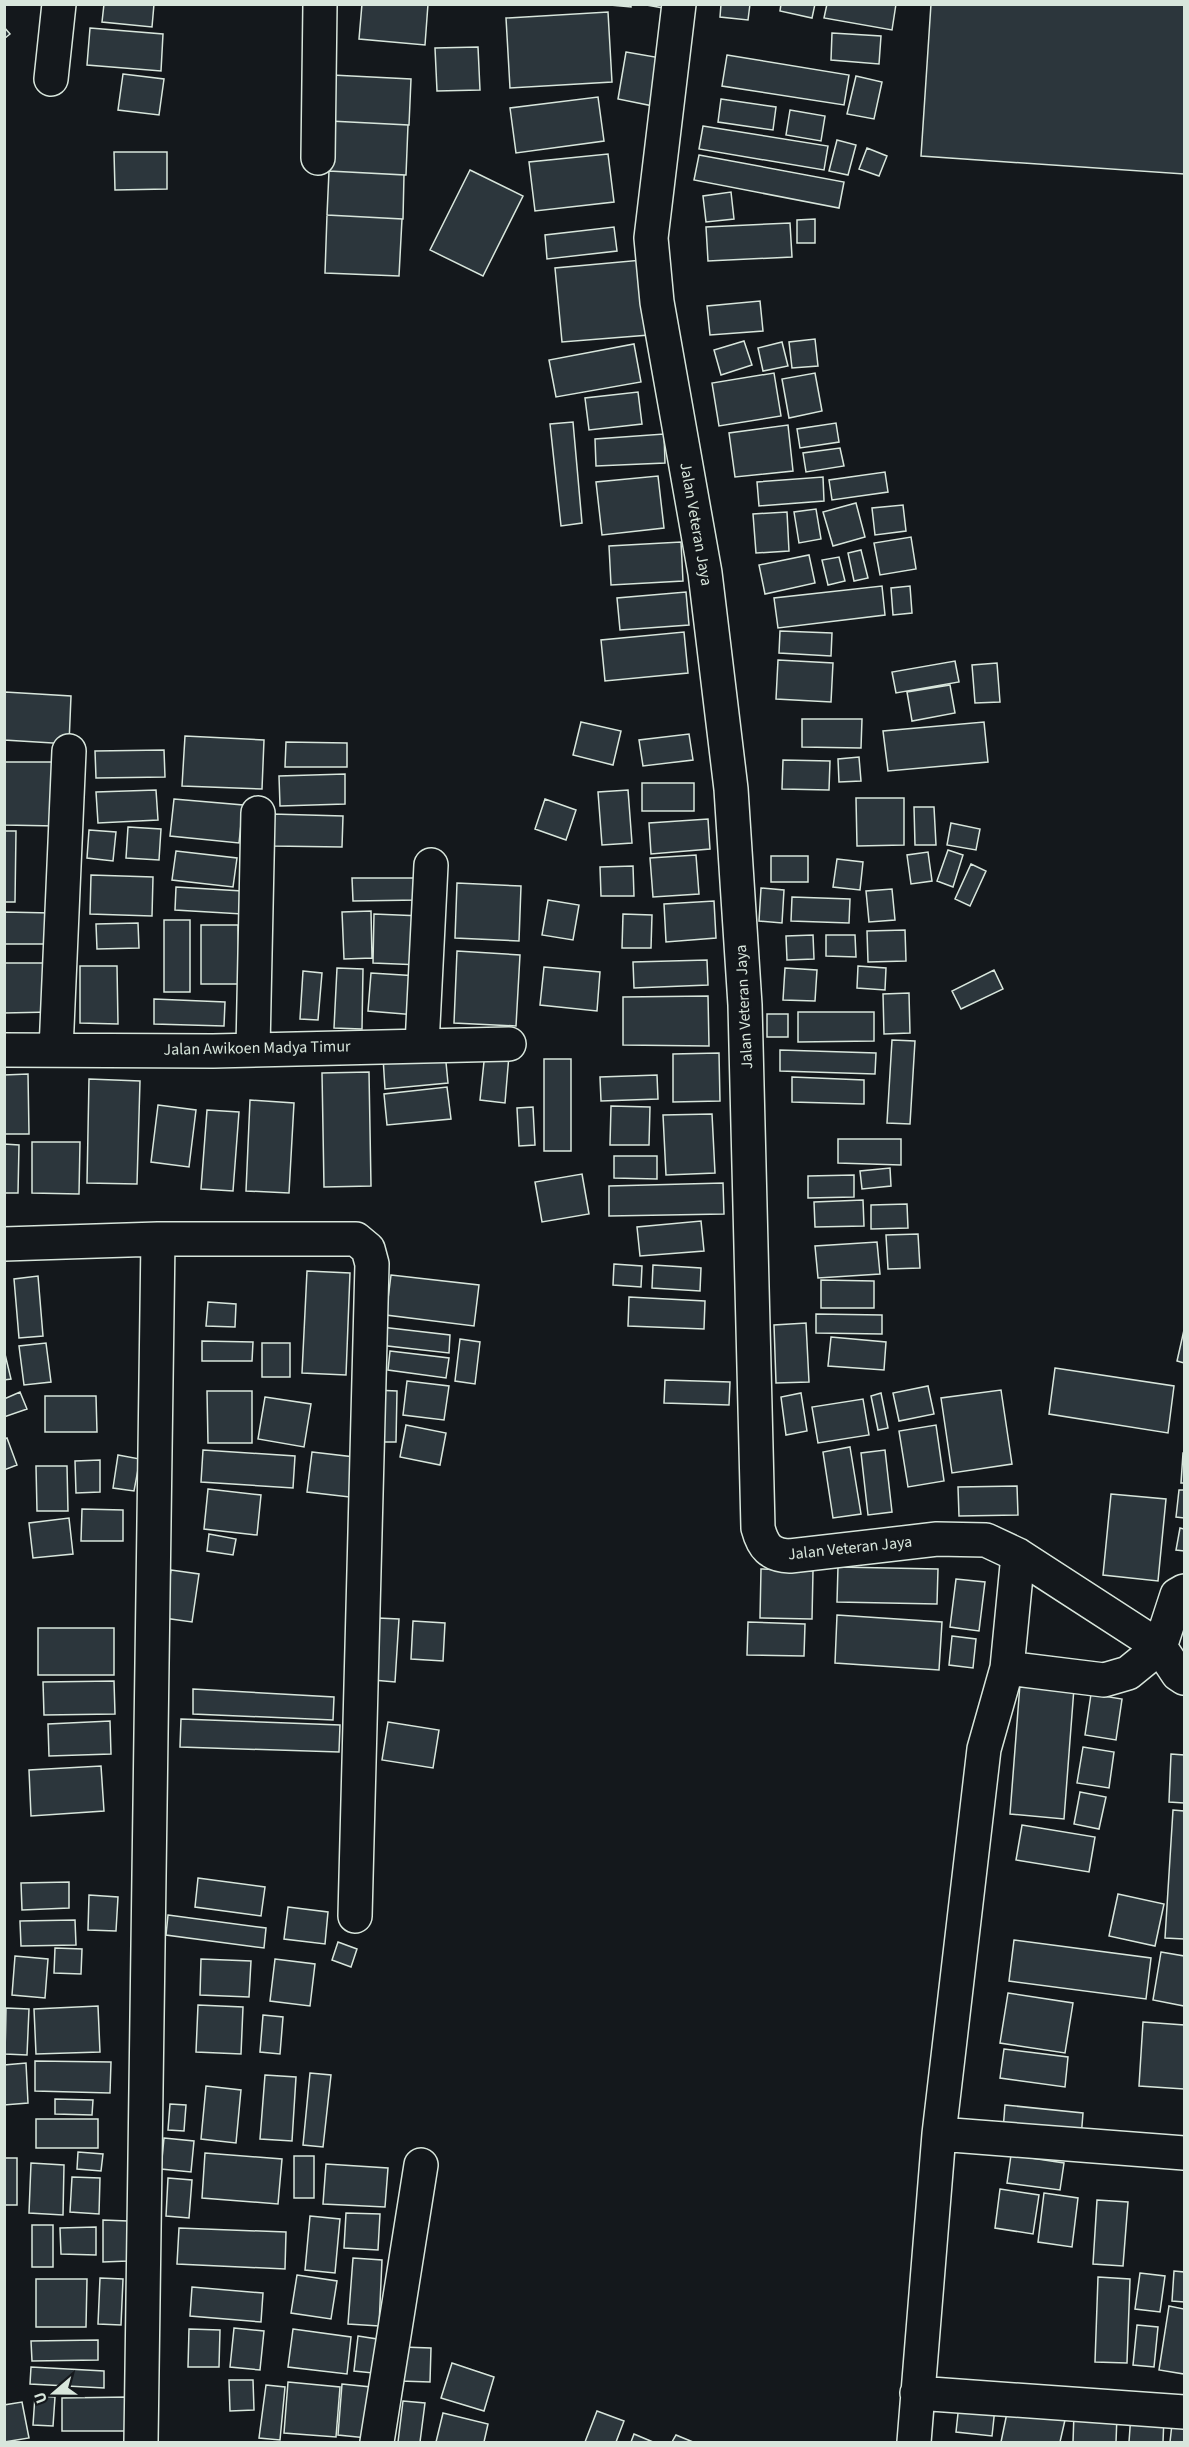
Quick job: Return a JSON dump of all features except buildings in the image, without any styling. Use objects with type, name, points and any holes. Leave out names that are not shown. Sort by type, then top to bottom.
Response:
[{"type":"street","points":[[51,79],[59,4]]},
{"type":"street","points":[[318,158],[320,4]]},
{"type":"street","name":"Jalan Veteran Jaya","points":[[679,4],[651,238],[657,302],[705,573],[731,789],[745,1005],[758,1528],[762,1543],[769,1551],[780,1556],[937,1539],[986,1540],[1018,1555],[1160,1647],[1178,1674],[1185,1678]]},
{"type":"street","points":[[56,1050],[69,751]]},
{"type":"street","points":[[253,1048],[258,813]]},
{"type":"street","points":[[422,1045],[431,865]]},
{"type":"street","name":"Jalan Awikoen Madya Timur","points":[[4,1050],[213,1051],[253,1048],[509,1044]]},
{"type":"street","points":[[141,2442],[158,1239]]},
{"type":"street","points":[[4,1244],[158,1239],[356,1239],[368,1250],[372,1264],[355,1916]]},
{"type":"street","points":[[914,2442],[939,2134],[984,1749],[1007,1668],[1018,1555]]},
{"type":"street","points":[[1007,1668],[1104,1680],[1128,1673],[1160,1647],[1177,1595],[1185,1591]]},
{"type":"street","points":[[939,2134],[1185,2153]]},
{"type":"street","points":[[376,2442],[421,2165]]},
{"type":"street","points":[[917,2393],[1185,2412]]}]
